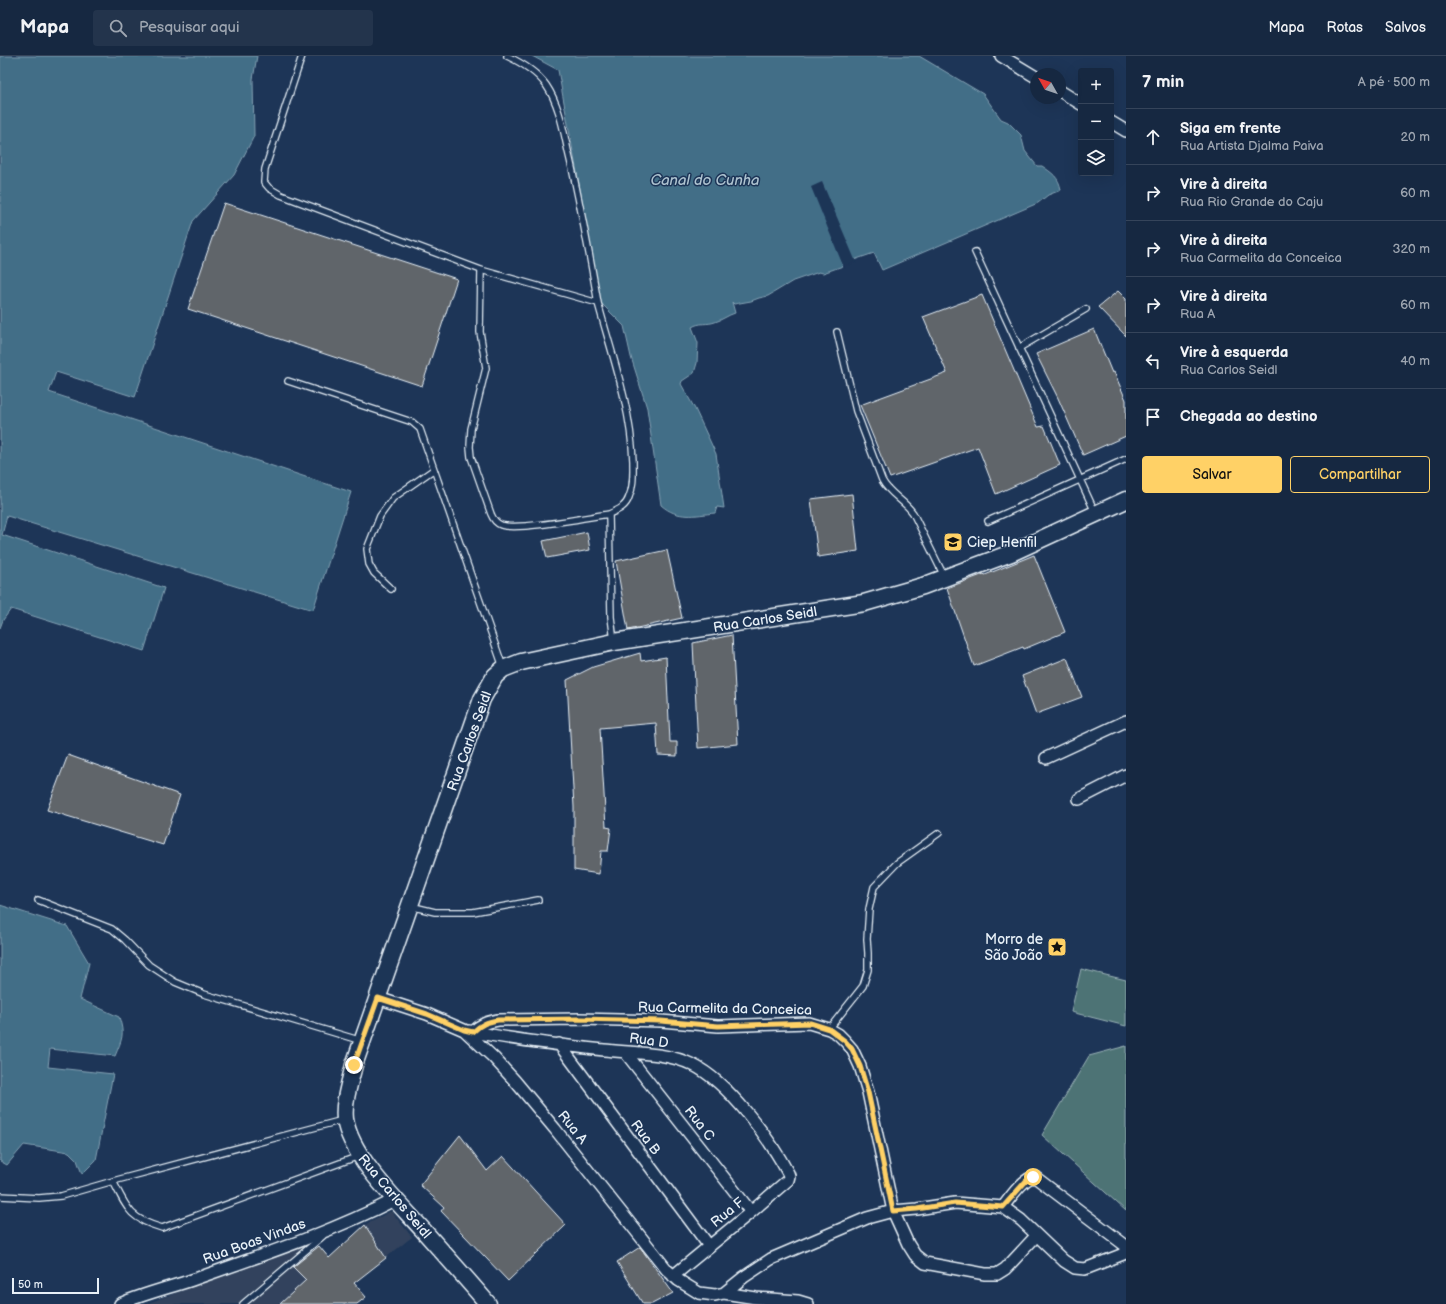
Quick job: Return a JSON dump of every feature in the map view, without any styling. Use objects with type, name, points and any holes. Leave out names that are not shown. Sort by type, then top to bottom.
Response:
[{"type":"street","points":[[1001,56],[1030,73]]},
{"type":"street","points":[[1066,95],[1078,102]]},
{"type":"street","points":[[1114,124],[1126,131]]},
{"type":"street","name":"Rua Carlos Seidl","points":[[488,1304],[396,1200],[360,1156],[351,1139],[345,1119],[346,1097],[354,1065],[482,699],[495,676],[503,669],[521,662],[614,642],[864,603],[923,586],[1011,554],[1126,500]]},
{"type":"street","points":[[1046,758],[1126,721]]},
{"type":"street","points":[[1079,799],[1126,775]]},
{"type":"street","name":"Rua A","points":[[378,998],[427,1014],[468,1031],[515,1081],[667,1270],[682,1283],[700,1293],[715,1295],[724,1293],[756,1298],[798,1301],[808,1304]]},
{"type":"street","name":"Rua Carmelita da Conceica","points":[[468,1031],[486,1022],[498,1020],[580,1019],[661,1021],[718,1026],[810,1023],[829,1029],[845,1041],[852,1049],[860,1066],[868,1092],[893,1211],[911,1251],[925,1263],[985,1274],[997,1274],[1005,1269],[1036,1236]]},
{"type":"street","name":"Rua D","points":[[468,1031],[507,1038],[677,1059],[695,1066],[726,1089],[772,1146],[785,1166]]},
{"type":"street","name":"Rua B","points":[[559,1044],[709,1246]]},
{"type":"street","name":"Rua C","points":[[625,1052],[751,1212]]},
{"type":"street","name":"Rua F","points":[[673,1276],[788,1180],[789,1176],[785,1166]]},
{"type":"street","points":[[1003,1207],[1026,1181],[1031,1177],[1035,1177],[1126,1246]]},
{"type":"street","name":"Rua Boas Vindas","points":[[120,1304],[192,1280],[331,1229],[368,1214],[396,1200]]},
{"type":"street","points":[[724,1293],[744,1277],[771,1259],[867,1218],[893,1211],[955,1203],[1003,1207],[1021,1220],[1064,1262],[1075,1268],[1085,1269],[1126,1253]]},
{"type":"lane","points":[[302,56],[263,178],[266,185],[273,191],[481,270],[598,303]]},
{"type":"lane","points":[[481,270],[480,332],[486,368],[471,429],[470,447],[471,457],[492,517],[496,522],[502,525],[526,526],[609,514],[619,510],[623,507],[629,497],[633,473],[628,411],[598,303],[578,190],[560,118],[552,96],[545,83],[536,73],[524,64],[507,56]]},
{"type":"lane","points":[[975,252],[1096,514]]},
{"type":"lane","points":[[1019,348],[1086,310]]},
{"type":"lane","points":[[837,332],[856,411],[882,480],[886,488],[913,513],[945,578]]},
{"type":"lane","points":[[288,382],[412,422],[420,429],[503,669]]},
{"type":"lane","points":[[988,521],[1080,481],[1126,459]]},
{"type":"lane","points":[[391,590],[374,573],[370,564],[367,549],[380,516],[393,498],[433,470]]},
{"type":"lane","points":[[609,514],[611,617],[614,642]]},
{"type":"lane","points":[[829,1029],[863,986],[868,970],[867,939],[869,909],[874,887],[897,864],[938,833]]},
{"type":"lane","points":[[38,900],[112,929],[149,965],[175,982],[204,994],[362,1042]]},
{"type":"lane","points":[[410,906],[435,912],[473,912],[538,900]]},
{"type":"lane","points":[[0,1196],[39,1198],[61,1196],[345,1119]]},
{"type":"lane","points":[[113,1181],[123,1200],[134,1215],[146,1223],[162,1228],[360,1156]]},
{"type":"lane","points":[[243,1304],[331,1229]]},
{"type":"shaded area","points":[[391,1211],[412,1237],[354,1283],[366,1297],[357,1304],[146,1304],[303,1245],[319,1246],[329,1258],[365,1225]]},
{"type":"green space","points":[[1081,969],[1126,980],[1126,1026],[1071,1012]]},
{"type":"green space","points":[[1126,1046],[1126,1211],[1042,1135],[1089,1056]]},
{"type":"water","points":[[0,56],[257,56],[253,79],[254,136],[234,175],[193,221],[135,397],[56,372],[49,392],[351,492],[313,610],[7,516],[2,535],[164,588],[144,651],[11,609],[3,620],[0,628]]},
{"type":"water","name":"Canal do Cunha","points":[[532,56],[919,56],[983,94],[1001,119],[1008,122],[1021,135],[1025,151],[1037,166],[1042,166],[1054,176],[1059,182],[1061,190],[1048,195],[1038,203],[882,270],[874,253],[842,264],[843,266],[823,273],[819,272],[793,281],[768,296],[734,304],[732,302],[735,313],[715,322],[692,327],[698,343],[697,363],[694,373],[682,381],[681,384],[695,409],[716,454],[724,508],[717,507],[715,513],[680,515],[667,510],[661,505],[647,408],[631,357],[624,326],[601,303],[558,70]]},
{"type":"water","points":[[0,905],[67,926],[89,963],[80,999],[119,1017],[122,1028],[122,1037],[115,1056],[50,1049],[48,1067],[113,1074],[96,1160],[82,1174],[77,1160],[69,1152],[24,1145],[7,1165],[0,1161]]},
{"type":"pier","points":[[822,182],[856,262],[845,265],[844,268],[811,187]]},
{"type":"building","points":[[224,203],[457,279],[422,386],[188,309]]},
{"type":"building","points":[[1118,291],[1126,299],[1126,336],[1098,307]]},
{"type":"building","points":[[982,295],[1038,427],[1044,426],[1060,465],[996,494],[978,447],[890,478],[860,405],[947,373],[923,317]]},
{"type":"building","points":[[1094,329],[1112,373],[1114,372],[1126,400],[1126,436],[1083,455],[1058,398],[1036,354]]},
{"type":"building","points":[[852,494],[858,551],[818,557],[811,499]]},
{"type":"building","points":[[587,532],[590,550],[547,558],[543,541]]},
{"type":"building","points":[[667,550],[682,618],[628,630],[616,561]]},
{"type":"building","points":[[1034,555],[1065,632],[1024,649],[1023,647],[974,666],[947,588],[984,574],[985,575]]},
{"type":"building","points":[[732,635],[738,744],[698,748],[693,643]]},
{"type":"building","points":[[640,653],[641,661],[666,657],[670,742],[677,742],[677,756],[658,755],[656,723],[600,728],[606,827],[611,828],[608,851],[601,851],[599,874],[574,870],[574,807],[567,680],[593,667]]},
{"type":"building","points":[[1067,658],[1082,697],[1036,714],[1022,676]]},
{"type":"building","points":[[68,755],[180,795],[163,845],[47,810]]},
{"type":"building","points":[[460,1135],[487,1171],[503,1156],[566,1225],[508,1281],[441,1211],[444,1207],[420,1185]]},
{"type":"building","points":[[365,1225],[386,1258],[354,1283],[366,1297],[357,1304],[280,1304],[306,1280],[293,1267],[319,1246],[329,1258]]},
{"type":"building","points":[[640,1247],[673,1293],[652,1304],[643,1304],[617,1262]]},
{"type":"place","name":"Ciep Henfil","points":[[953,542]]},
{"type":"place","name":"Morro de São João","points":[[1057,947]]},
{"type":"route","points":[[354,1065],[378,998],[427,1014],[464,1030],[473,1032],[486,1022],[498,1020],[580,1019],[661,1021],[718,1026],[810,1023],[829,1029],[838,1034],[852,1049],[860,1066],[868,1092],[885,1167],[893,1211],[927,1208],[955,1203],[1003,1207],[1026,1181],[1033,1177]]}]
